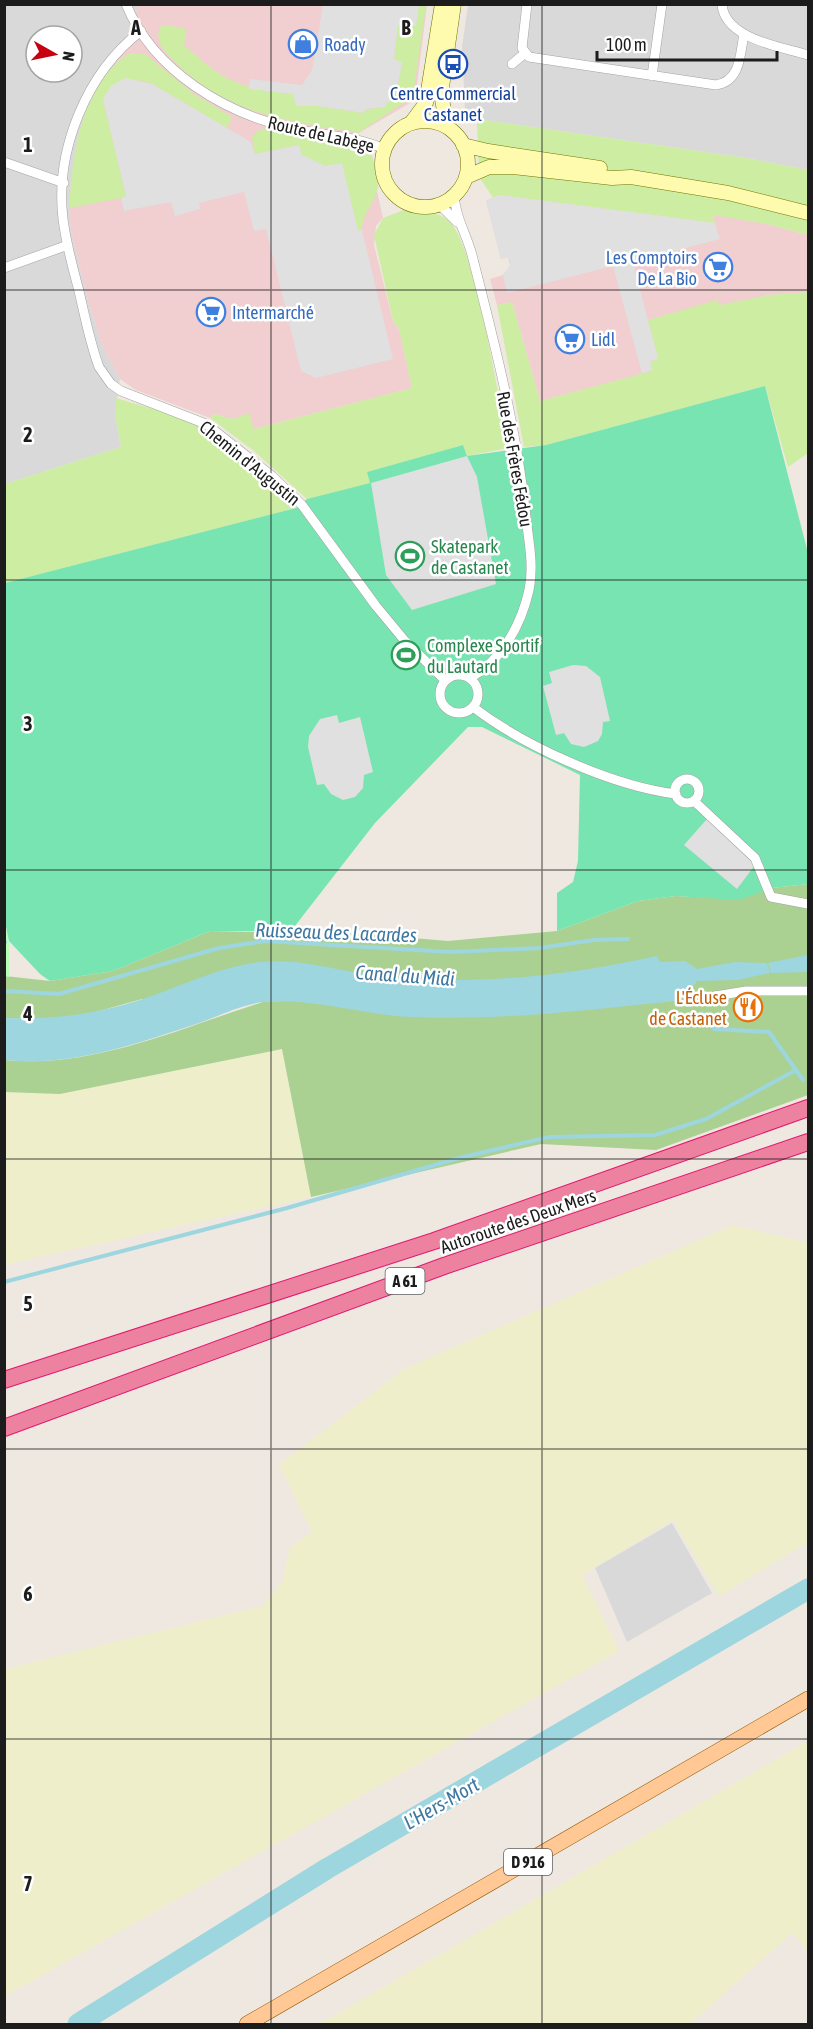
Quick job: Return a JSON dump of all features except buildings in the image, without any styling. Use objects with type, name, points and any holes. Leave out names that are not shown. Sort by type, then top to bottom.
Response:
[{"type":"highway","name":"Autoroute des Deux Mers","points":[[4,1380],[434,1241],[808,1108]]},
{"type":"highway","name":"Autoroute des Deux Mers","points":[[4,1428],[444,1266],[808,1142]]},
{"type":"main road","name":"D 916","points":[[247,2025],[808,1699]]},
{"type":"street","name":"Route de Labège","points":[[126,4],[141,31],[180,74],[220,103],[272,123],[365,141],[384,149]]},
{"type":"street","points":[[442,4],[426,104],[411,123],[390,138],[384,149],[382,163],[384,177],[395,194],[412,205],[426,207],[440,205],[454,195],[466,177],[468,158],[463,145],[447,126],[441,94],[454,4]]},
{"type":"street","points":[[524,54],[522,41],[527,4]]},
{"type":"street","points":[[652,76],[662,4]]},
{"type":"street","points":[[722,4],[727,21],[744,34],[808,55]]},
{"type":"street","name":"Chemin d'Augustin","points":[[141,31],[115,54],[92,85],[71,141],[64,183],[63,218],[96,358],[111,384],[131,396],[181,412],[206,424],[272,476],[302,505],[376,606],[405,641],[445,680]]},
{"type":"street","points":[[524,54],[535,59],[724,84],[736,73],[744,34]]},
{"type":"street","points":[[512,64],[524,54]]},
{"type":"street","points":[[411,123],[435,122],[447,126]]},
{"type":"street","points":[[463,145],[728,193],[808,213]]},
{"type":"street","points":[[4,162],[64,183]]},
{"type":"street","points":[[466,177],[489,168],[513,167],[612,178],[631,177]]},
{"type":"street","name":"Rue des Frères Fédou","points":[[454,195],[459,224]]},
{"type":"street","name":"Rue des Frères Fédou","points":[[440,205],[459,224],[469,243],[508,407],[524,498],[531,562],[529,590],[513,633],[487,669],[470,678]]},
{"type":"street","points":[[4,268],[68,245]]},
{"type":"street","points":[[453,675],[470,678],[478,692],[473,707],[459,714],[445,708],[439,694],[445,680],[453,675]]},
{"type":"street","points":[[473,707],[506,730],[556,755],[630,783],[676,794],[682,802],[694,801],[755,858],[771,897],[808,904]]},
{"type":"street","points":[[676,794],[680,781],[690,780],[696,783],[699,789],[694,801]]},
{"type":"street","points":[[709,997],[746,991],[808,992]]},
{"type":"shaded area","points":[[5,5],[139,5],[119,59],[95,89],[78,136],[69,208],[71,231],[88,300],[102,345],[120,379],[115,415],[121,447],[5,484]]},
{"type":"shaded area","points":[[139,5],[427,5],[415,100],[359,133],[356,145],[372,156],[378,182],[377,191],[383,218],[376,226],[374,245],[393,321],[399,329],[412,388],[254,429],[242,416],[233,419],[213,414],[210,418],[136,390],[120,379],[102,345],[88,300],[71,231],[69,208],[78,136],[95,89],[119,59]]},
{"type":"shaded area","points":[[323,5],[419,5],[416,26],[398,25],[394,59],[402,62],[396,94],[384,107],[365,109],[364,113],[317,106],[296,106],[293,94],[249,89],[250,79],[302,85],[312,70]]},
{"type":"shaded area","points":[[468,5],[808,5],[808,170],[746,158],[477,119],[465,109],[462,47]]},
{"type":"shaded area","points":[[125,78],[152,84],[251,142],[255,154],[299,145],[302,155],[325,166],[342,163],[358,231],[362,230],[393,359],[316,378],[301,371],[266,229],[254,231],[244,192],[199,203],[200,209],[175,216],[171,202],[124,211],[121,198],[126,196],[103,99],[111,86]]},
{"type":"shaded area","points":[[498,195],[715,223],[713,214],[767,224],[808,235],[808,292],[769,295],[718,306],[717,301],[649,320],[658,359],[653,371],[540,401],[512,302],[497,305],[490,279],[503,275],[510,266],[508,257],[501,259],[486,201]]},
{"type":"shaded area","points":[[498,195],[715,223],[720,239],[633,262],[658,359],[650,361],[652,370],[642,373],[613,266],[507,293],[503,275],[510,266],[510,261],[508,257],[501,259],[486,201]]},
{"type":"shaded area","points":[[467,456],[477,477],[496,584],[412,610],[386,575],[371,483]]},
{"type":"shaded area","points":[[573,665],[586,666],[600,677],[610,721],[603,722],[602,734],[598,741],[584,747],[571,744],[564,733],[556,735],[543,686],[552,683],[549,672]]},
{"type":"shaded area","points":[[337,715],[339,723],[360,717],[373,772],[364,775],[363,788],[355,797],[343,800],[331,794],[324,784],[317,785],[308,747],[309,736],[320,719]]},
{"type":"shaded area","points":[[707,819],[755,865],[737,889],[684,845]]},
{"type":"shaded area","points":[[672,1523],[712,1593],[627,1642],[595,1568]]},
{"type":"green space","points":[[419,5],[426,5],[413,97],[358,133],[283,119],[238,105],[195,80],[175,62],[158,38],[160,27],[167,25],[186,29],[184,45],[211,68],[233,81],[259,89],[294,94],[296,106],[317,106],[363,113],[365,109],[373,109],[396,94],[402,63],[394,60],[398,25],[415,26]]},
{"type":"green space","points":[[130,53],[145,54],[194,94],[232,117],[227,128],[152,84],[140,80],[103,99],[126,197],[69,208],[73,166],[82,122],[100,83],[113,66]]},
{"type":"green space","points":[[477,119],[746,158],[808,170],[808,235],[767,224],[713,215],[715,223],[498,195],[494,199],[479,177]]},
{"type":"green space","points":[[260,129],[356,145],[372,156],[378,185],[375,197],[364,218],[362,230],[358,231],[325,166],[302,155],[299,145],[255,154],[252,137]]},
{"type":"green space","points":[[404,210],[444,217],[458,234],[477,291],[508,448],[467,456],[463,445],[367,472],[371,483],[307,499],[254,451],[210,418],[213,414],[233,419],[249,413],[254,429],[412,388],[399,329],[393,321],[374,235],[383,218]]},
{"type":"green space","points":[[808,292],[808,453],[788,467],[765,386],[546,445],[524,447],[497,305],[512,302],[540,401],[652,371],[650,362],[658,359],[648,320],[717,300],[719,305],[769,295]]},
{"type":"green space","name":"Complexe Sportif du Lautard","points":[[765,386],[808,553],[808,884],[772,888],[739,900],[676,896],[638,901],[557,931],[557,893],[573,882],[578,861],[580,775],[482,727],[468,727],[375,823],[291,931],[210,931],[113,971],[50,981],[40,974],[9,941],[5,922],[5,583],[296,508],[307,499],[370,483],[367,472],[463,445],[467,456],[546,445]]},
{"type":"green space","points":[[116,398],[175,416],[214,435],[258,470],[296,508],[5,583],[5,484],[121,447],[115,415]]},
{"type":"green space","points":[[808,884],[808,1095],[656,1150],[541,1144],[311,1197],[282,1049],[60,1094],[5,1092],[5,1060],[38,1061],[103,1052],[168,1034],[263,1002],[285,1002],[142,999],[85,1015],[34,1020],[5,1018],[5,976],[50,981],[113,971],[210,931],[367,934],[448,941],[557,931],[638,901],[676,896],[739,899],[772,888]]},
{"type":"green space","points":[[4,922],[9,941],[9,977],[5,976]]},
{"type":"green space","points":[[282,1049],[311,1197],[7,1264],[5,1258],[5,1092],[60,1094]]},
{"type":"green space","points":[[733,1225],[808,1243],[808,1542],[719,1596],[673,1520],[582,1575],[619,1651],[5,1996],[5,1669],[262,1606],[282,1582],[290,1548],[312,1532],[279,1465],[404,1369]]},
{"type":"green space","points":[[808,1741],[808,1951],[792,1933],[690,2024],[320,2024]]},
{"type":"water","points":[[808,955],[808,972],[771,973],[768,963]]},
{"type":"water","points":[[657,956],[660,962],[685,961],[697,969],[735,962],[767,963],[770,973],[738,980],[697,981],[686,997],[675,1001],[511,1016],[445,1018],[394,1016],[299,1002],[264,1002],[104,1052],[55,1060],[5,1060],[5,1018],[57,1017],[109,1009],[215,972],[245,964],[294,962],[395,978],[463,980],[527,977],[590,969]]},
{"type":"waterway","name":"Ruisseau des Lacardes","points":[[4,991],[59,994],[219,948],[265,941],[451,952],[540,948],[594,940],[628,939]]},
{"type":"waterway","name":"Ruisseau des Lacardes","points":[[703,1013],[714,1029],[769,1032],[803,1080]]},
{"type":"waterway","points":[[4,1282],[287,1208],[459,1158],[549,1137],[655,1135],[706,1119],[796,1070]]},
{"type":"waterway","name":"L'Hers-Mort","points":[[78,2024],[328,1868],[808,1589]]},
{"type":"place","name":"Roady","points":[[303,44]]},
{"type":"place","name":"Centre Commercial Castanet","points":[[453,64]]},
{"type":"place","name":"Les Comptoirs De La Bio","points":[[718,267]]},
{"type":"place","name":"Intermarché","points":[[211,312]]},
{"type":"place","name":"Lidl","points":[[570,339]]},
{"type":"place","name":"Skatepark de Castanet","points":[[410,556]]},
{"type":"place","name":"Complexe Sportif du Lautard","points":[[406,655]]},
{"type":"place","name":"L'Écluse de Castanet","points":[[748,1007]]},
{"type":"water label","name":"Canal du Midi","points":[[405,975]]}]
